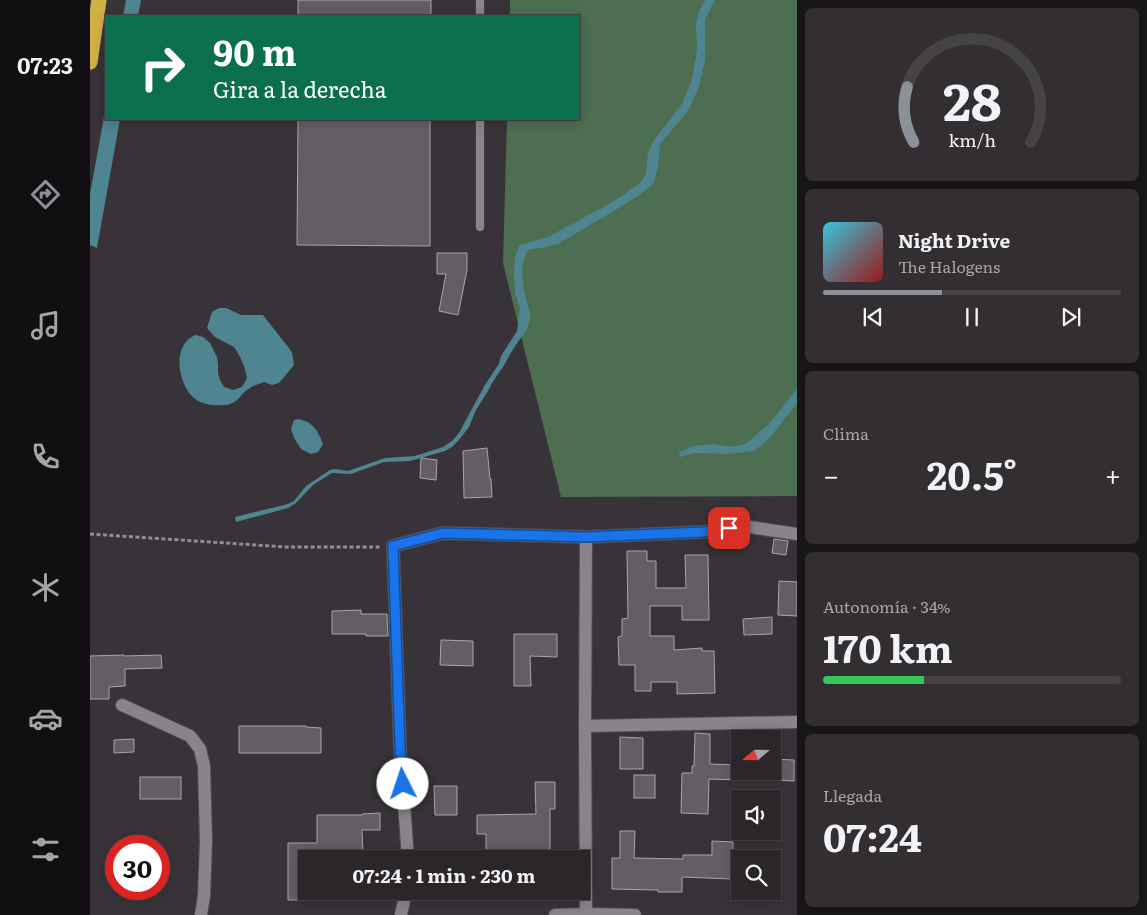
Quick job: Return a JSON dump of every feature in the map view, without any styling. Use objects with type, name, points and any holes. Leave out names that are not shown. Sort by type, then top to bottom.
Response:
[{"type":"highway","points":[[91,56],[99,0]]},
{"type":"street","points":[[407,850],[400,747],[393,546],[443,533],[586,537],[702,532],[743,526],[797,534]]},
{"type":"street","points":[[586,537],[586,914]]},
{"type":"street","points":[[122,706],[190,736],[200,749],[204,766],[206,831],[204,896],[200,915]]},
{"type":"street","points":[[585,726],[797,722]]},
{"type":"street","points":[[401,915],[404,900]]},
{"type":"street","points":[[555,915],[635,915]]},
{"type":"lane","points":[[480,0],[480,15]]},
{"type":"lane","points":[[480,120],[480,227]]},
{"type":"path","points":[[90,534],[286,547],[393,546]]},
{"type":"green space","points":[[510,0],[797,0],[797,496],[561,497],[503,263],[507,120],[580,120],[580,15],[510,15]]},
{"type":"water","points":[[126,0],[141,0],[138,15],[123,15]]},
{"type":"water","points":[[705,0],[715,0],[705,19],[705,60],[699,87],[688,111],[660,144],[658,167],[653,184],[641,194],[558,244],[528,250],[523,263],[522,276],[530,313],[529,324],[502,369],[498,367],[501,356],[517,331],[520,308],[515,293],[514,273],[515,257],[519,246],[548,237],[616,200],[641,182],[646,174],[648,153],[654,140],[682,104],[692,79],[697,50],[696,25],[698,14]]},
{"type":"water","points":[[105,112],[105,120],[120,120],[97,248],[90,245],[90,194]]},
{"type":"water","points":[[219,308],[226,308],[241,315],[263,315],[292,352],[294,365],[279,383],[272,385],[264,382],[253,386],[246,390],[235,402],[226,405],[208,404],[196,400],[183,382],[180,363],[180,354],[188,339],[196,335],[203,337],[210,343],[217,357],[218,373],[224,387],[233,390],[242,387],[247,378],[240,357],[234,347],[215,337],[207,328],[212,312]]},
{"type":"water","points":[[487,383],[491,386],[476,410],[469,427],[452,447],[445,451],[410,461],[384,462],[351,474],[332,473],[313,485],[296,503],[288,508],[236,522],[235,517],[294,501],[306,486],[330,470],[348,471],[385,458],[415,456],[443,447],[459,433]]},
{"type":"water","points":[[797,389],[797,403],[769,439],[754,451],[728,454],[695,453],[680,457],[679,452],[694,446],[713,444],[731,447],[746,444],[769,424]]},
{"type":"water","points":[[299,419],[308,422],[317,431],[323,444],[318,452],[311,454],[301,449],[294,438],[291,429],[294,420]]},
{"type":"building","points":[[298,0],[431,0],[431,15],[298,15]]},
{"type":"building","points":[[298,120],[430,120],[430,246],[297,245]]},
{"type":"building","points":[[437,253],[467,253],[467,270],[458,315],[439,311],[446,274],[437,274]]},
{"type":"building","points":[[487,448],[492,497],[464,498],[463,451]]},
{"type":"building","points":[[421,458],[437,460],[436,480],[420,478]]},
{"type":"building","points":[[774,539],[788,541],[786,555],[772,553]]},
{"type":"building","points":[[627,551],[647,551],[647,561],[656,561],[656,588],[686,588],[685,555],[708,555],[709,620],[682,620],[682,606],[650,606],[650,636],[674,636],[674,650],[702,648],[702,651],[714,651],[715,693],[677,694],[677,682],[651,682],[651,691],[635,691],[635,665],[619,665],[618,637],[622,636],[622,619],[628,618]]},
{"type":"building","points":[[779,581],[797,582],[797,616],[778,615]]},
{"type":"building","points":[[361,610],[361,614],[387,614],[388,636],[332,634],[332,611]]},
{"type":"building","points":[[772,617],[772,634],[744,635],[743,619]]},
{"type":"building","points":[[514,634],[557,634],[557,657],[530,656],[531,686],[514,686]]},
{"type":"building","points":[[441,640],[473,641],[473,666],[440,665]]},
{"type":"building","points":[[161,655],[162,668],[125,669],[125,686],[109,687],[109,699],[90,699],[90,656]]},
{"type":"building","points":[[239,726],[306,726],[321,728],[321,753],[239,753]]},
{"type":"building","points":[[695,733],[710,734],[710,764],[731,765],[731,780],[709,779],[708,814],[681,813],[682,773],[692,773],[692,766],[694,766]]},
{"type":"building","points":[[620,737],[643,738],[643,769],[620,769]]},
{"type":"building","points":[[134,739],[134,752],[114,753],[114,740]]},
{"type":"building","points":[[781,759],[794,760],[794,781],[772,780],[781,780]]},
{"type":"building","points":[[634,775],[655,775],[655,798],[634,798]]},
{"type":"building","points":[[140,777],[181,777],[181,799],[140,799]]},
{"type":"building","points":[[535,782],[555,782],[555,809],[550,809],[550,850],[486,850],[486,834],[477,834],[477,815],[536,814]]},
{"type":"building","points":[[434,786],[457,786],[457,815],[435,815]]},
{"type":"building","points":[[380,813],[380,830],[362,830],[363,850],[298,850],[298,900],[288,900],[288,843],[317,843],[317,815]]},
{"type":"building","points":[[620,831],[635,831],[634,858],[683,859],[683,855],[712,855],[712,841],[733,842],[733,850],[731,850],[731,879],[682,877],[682,892],[612,889],[612,858],[620,858]]},
{"type":"waterway","points":[[486,388],[503,362]]},
{"type":"route","points":[[403,784],[393,546],[443,533],[586,537],[702,532],[729,528]]}]
